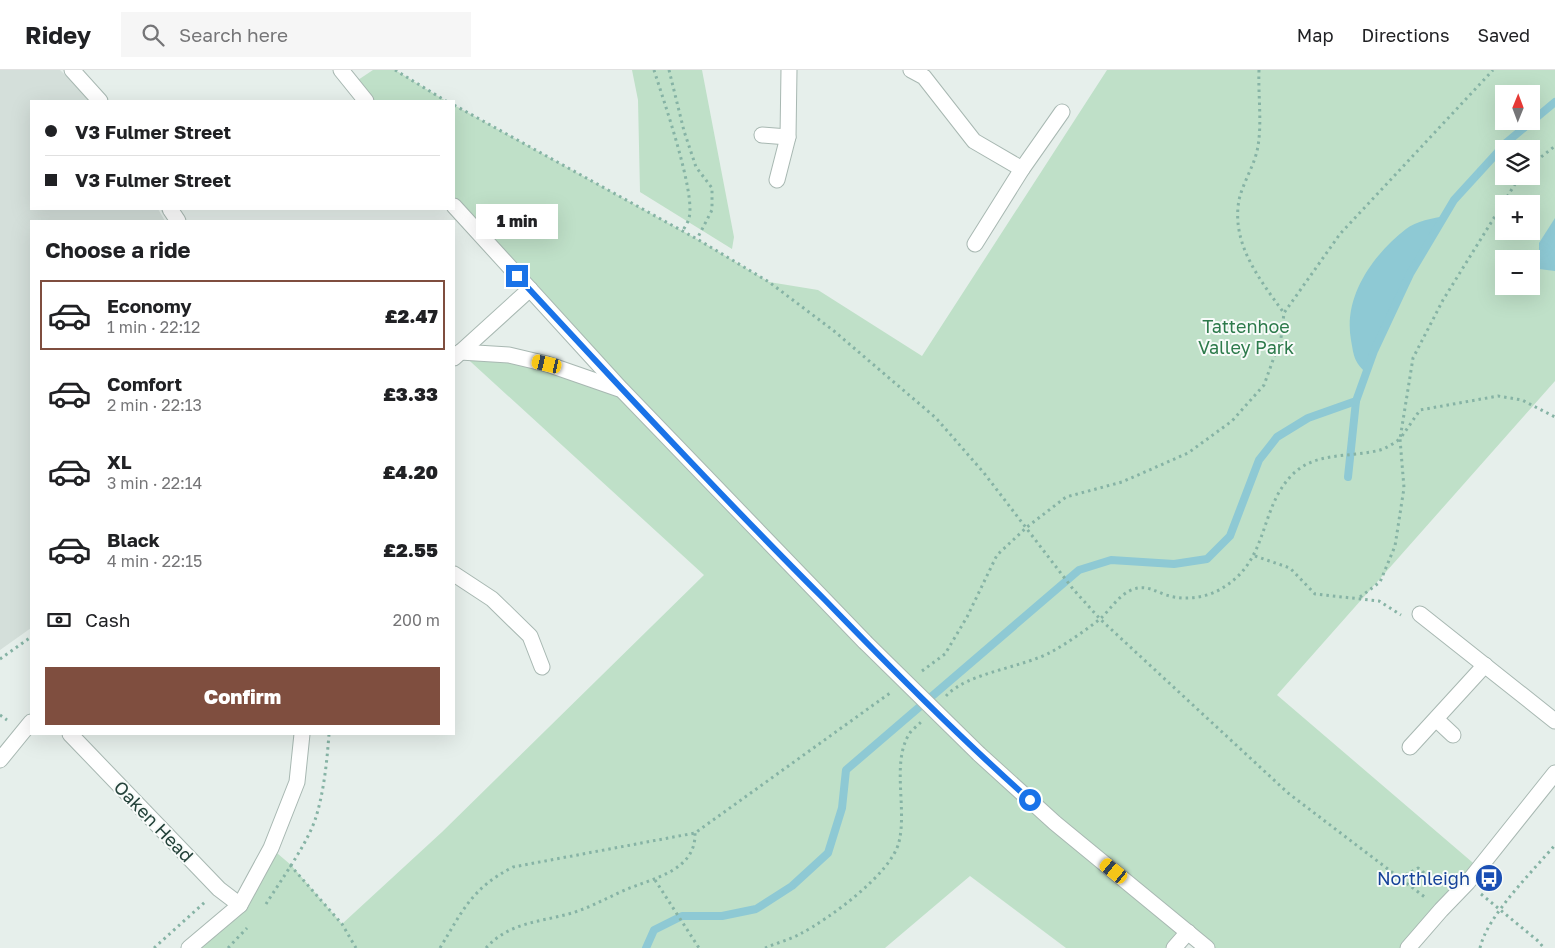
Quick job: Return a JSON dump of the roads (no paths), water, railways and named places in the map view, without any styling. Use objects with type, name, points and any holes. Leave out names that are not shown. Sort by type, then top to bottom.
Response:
[{"type":"street","points":[[72,70],[99,100]]},
{"type":"street","points":[[341,70],[365,100]]},
{"type":"street","points":[[777,180],[788,137],[788,70]]},
{"type":"street","points":[[911,70],[924,77],[974,141],[1022,169]]},
{"type":"street","points":[[975,244],[1022,169],[1062,112]]},
{"type":"street","points":[[762,135],[788,137]]},
{"type":"street","points":[[455,207],[621,389],[865,642],[979,754],[1055,822],[1207,948]]},
{"type":"street","points":[[457,355],[530,289]]},
{"type":"street","points":[[457,355],[509,355],[547,364],[621,389]]},
{"type":"street","points":[[455,575],[492,599],[530,636],[542,667]]},
{"type":"street","points":[[1420,614],[1555,721]]},
{"type":"street","points":[[1410,747],[1437,720],[1485,665]]},
{"type":"street","points":[[1437,720],[1453,735]]},
{"type":"street","points":[[0,760],[30,723]]},
{"type":"street","name":"Oaken Head","points":[[71,735],[219,889],[240,905]]},
{"type":"street","points":[[189,948],[240,905],[271,848],[297,782],[302,735]]},
{"type":"street","points":[[1408,948],[1440,910],[1468,882],[1555,773]]},
{"type":"street","points":[[1174,948],[1188,932]]},
{"type":"water","points":[[1446,216],[1401,292],[1382,332],[1366,373],[1354,355],[1350,324],[1356,292],[1363,278],[1382,251],[1410,226]]},
{"type":"water","points":[[1555,218],[1555,271],[1540,269],[1539,243]]},
{"type":"waterway","points":[[646,948],[654,930],[682,916],[722,916],[756,909],[792,886],[828,853],[842,808],[846,770],[1079,570],[1111,560],[1174,564],[1207,559],[1230,536],[1259,460],[1277,437],[1308,418],[1356,401],[1374,351],[1410,274],[1454,200],[1507,142],[1555,102]]},
{"type":"waterway","points":[[1348,477],[1356,401]]},
{"type":"place","name":"Northleigh","points":[[1489,878]]},
{"type":"park label","name":"Tattenhoe Valley Park","points":[[1246,336]]}]
